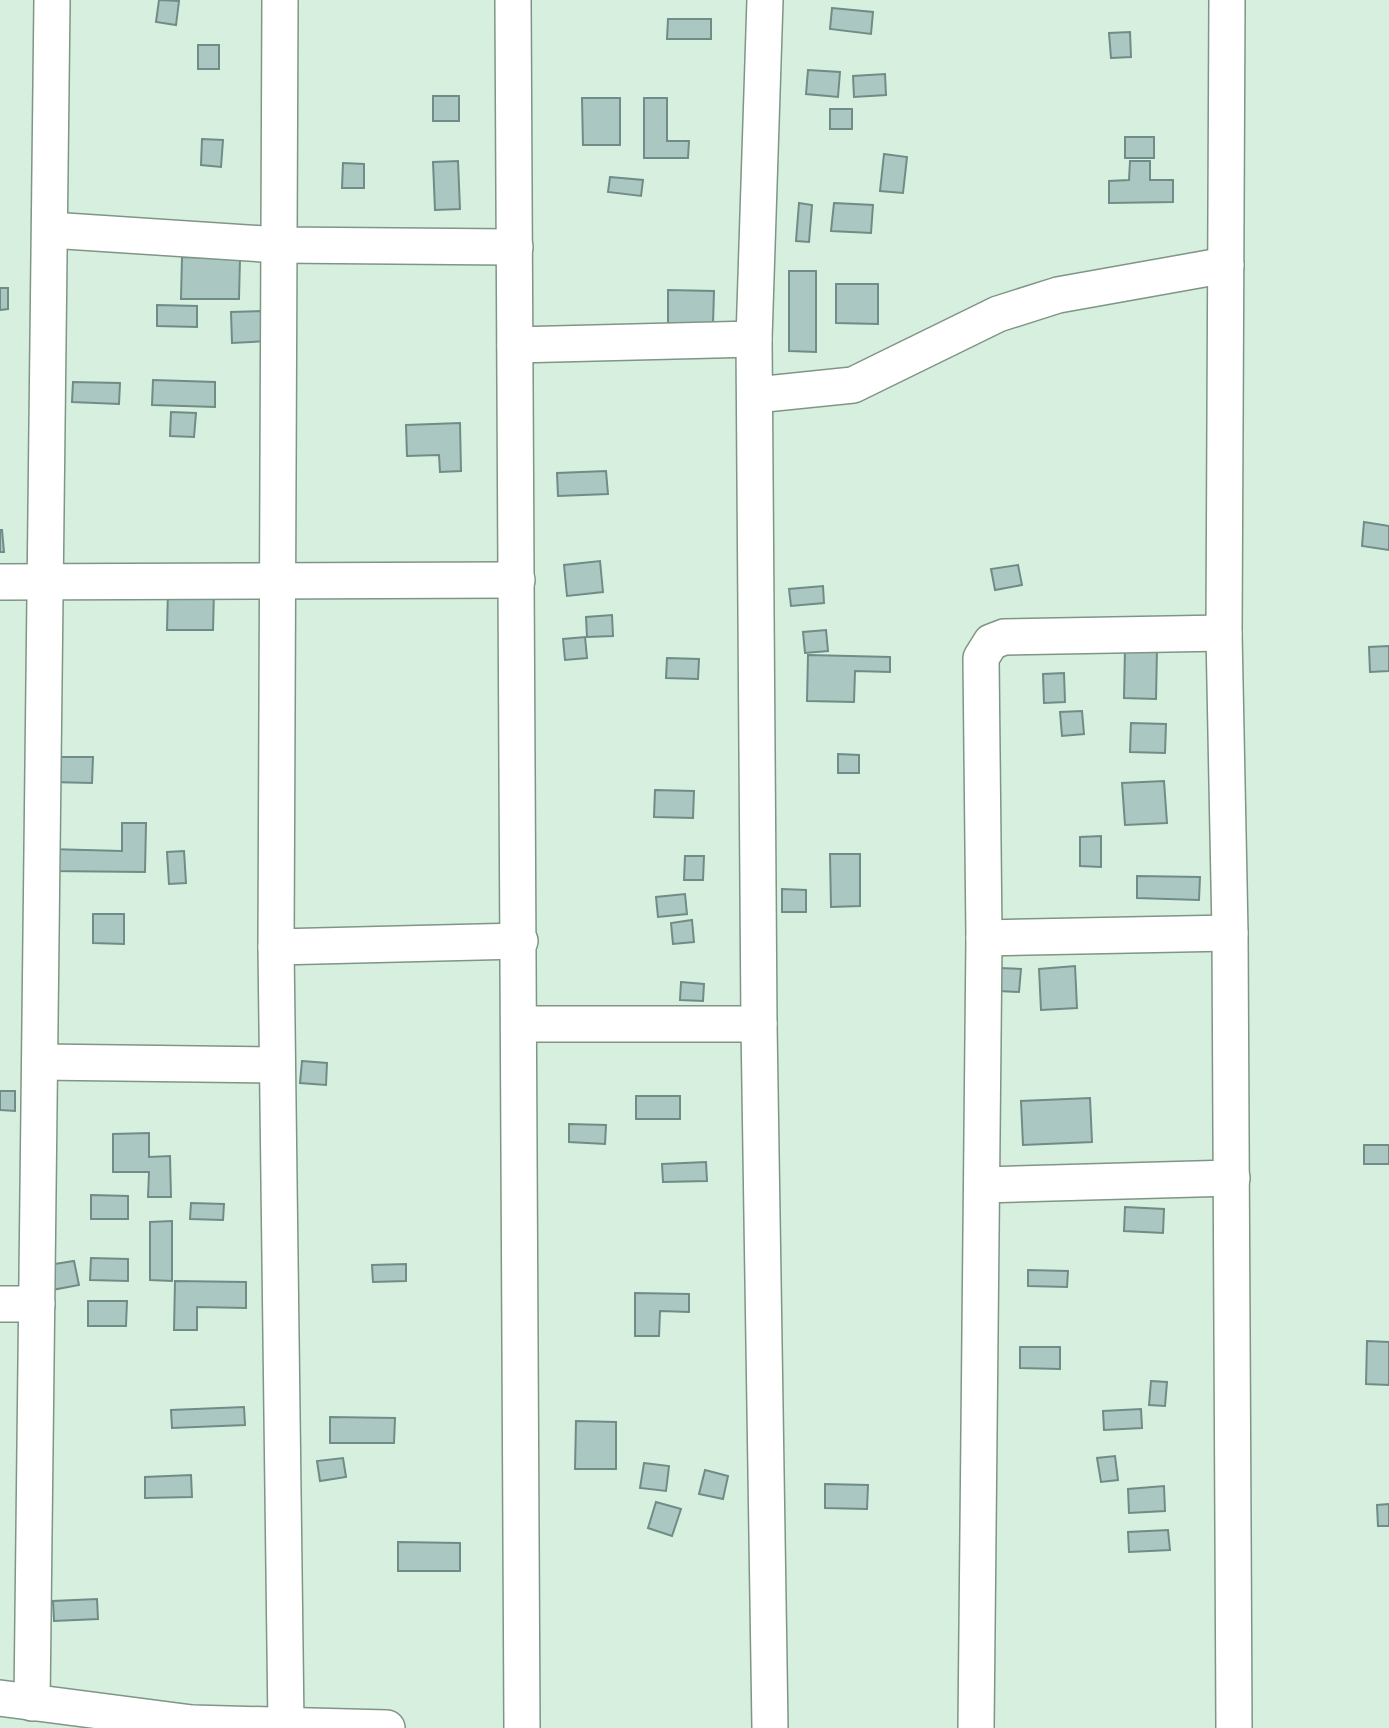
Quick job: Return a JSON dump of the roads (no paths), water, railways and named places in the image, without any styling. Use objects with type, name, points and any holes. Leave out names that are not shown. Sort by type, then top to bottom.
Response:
[{"type":"street","points":[[52,0],[37,1304],[16,1700],[192,1726],[387,1728]]},
{"type":"street","points":[[280,0],[276,947],[286,1726]]},
{"type":"street","points":[[513,0],[522,1728]]},
{"type":"street","points":[[765,0],[754,339],[759,1024],[770,1728]]},
{"type":"street","points":[[1227,0],[1224,633],[1230,933],[1234,1728]]},
{"type":"street","points":[[50,230],[279,245],[515,247]]},
{"type":"street","points":[[755,395],[853,385],[998,314],[1058,295],[1226,265]]},
{"type":"street","points":[[515,345],[754,339]]},
{"type":"street","points":[[0,582],[517,580]]},
{"type":"street","points":[[976,1728],[984,938],[981,658],[992,642],[1004,638],[1224,633]]},
{"type":"street","points":[[984,938],[1230,933]]},
{"type":"street","points":[[276,947],[520,941]]},
{"type":"street","points":[[519,1024],[759,1024]]},
{"type":"street","points":[[40,1062],[277,1065]]},
{"type":"street","points":[[982,1185],[1232,1178]]},
{"type":"street","points":[[0,1304],[37,1304]]}]
